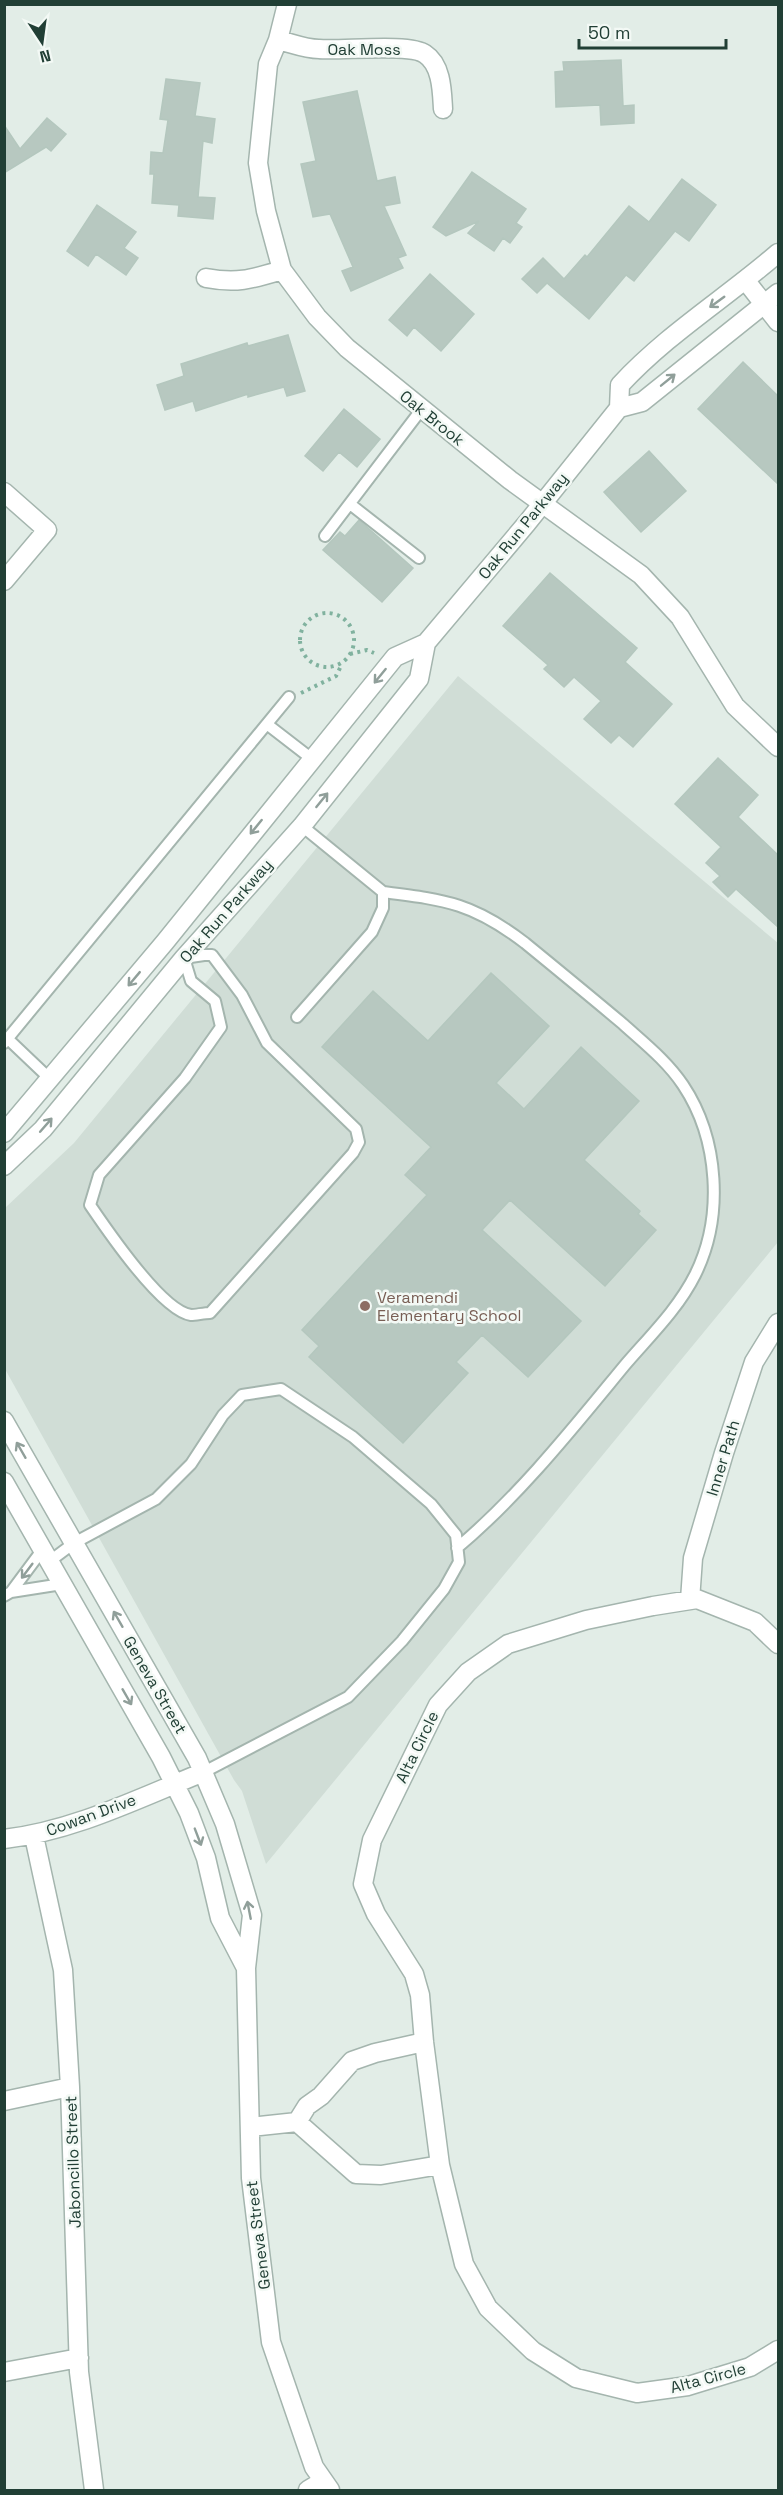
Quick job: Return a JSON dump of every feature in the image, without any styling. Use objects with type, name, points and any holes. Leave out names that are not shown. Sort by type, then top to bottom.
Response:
[{"type":"street","name":"Oak Brook","points":[[287,4],[278,40],[268,64],[258,163],[266,212],[282,270],[317,317],[347,348],[422,410],[641,575],[680,617],[735,706],[778,747]]},
{"type":"street","name":"Oak Moss","points":[[278,40],[315,49],[408,49],[424,52],[436,68],[440,79],[443,110]]},
{"type":"street","name":"Oak Run Parkway","points":[[4,1133],[165,942],[395,657],[426,643],[543,503],[619,408],[620,385],[673,335],[746,281],[778,253]]},
{"type":"street","points":[[206,278],[233,282],[250,280],[282,270]]},
{"type":"street","points":[[746,281],[772,299],[778,322]]},
{"type":"street","points":[[619,408],[642,402],[772,299]]},
{"type":"street","points":[[4,492],[47,530],[4,581]]},
{"type":"street","name":"Oak Run Parkway","points":[[4,1166],[43,1129],[184,958],[302,826],[419,679],[426,643]]},
{"type":"street","points":[[165,942],[184,958]]},
{"type":"street","name":"Inner Path","points":[[690,1600],[693,1558],[724,1453],[754,1362],[778,1323]]},
{"type":"street","name":"Geneva Street","points":[[4,1421],[204,1772],[225,1824],[252,1915],[246,1968],[251,2178],[271,2342],[320,2487]]},
{"type":"street","name":"Geneva Street","points":[[4,1482],[189,1813],[206,1858],[220,1918],[246,1968]]},
{"type":"street","name":"Alta Circle","points":[[778,1644],[755,1622],[697,1599],[586,1620],[508,1644],[468,1672],[438,1705],[372,1840],[363,1884],[376,1914],[414,1974],[420,1995],[440,2165],[464,2264],[488,2308],[532,2351],[576,2378],[637,2393],[698,2383],[750,2367],[778,2350]]},
{"type":"street","name":"Cowan Drive","points":[[4,1839],[34,1836],[62,1828],[204,1772]]},
{"type":"street","name":"Jaboncillo Street","points":[[34,1836],[63,1970],[70,2087],[79,2358],[94,2490]]},
{"type":"street","points":[[297,2122],[307,2106],[321,2096],[352,2061],[375,2053],[424,2042]]},
{"type":"street","points":[[4,2101],[70,2087]]},
{"type":"street","points":[[250,2127],[297,2122],[356,2174],[381,2175],[440,2165]]},
{"type":"street","points":[[4,2372],[79,2358]]},
{"type":"lane","points":[[325,536],[422,410]]},
{"type":"lane","points":[[350,504],[419,558]]},
{"type":"lane","points":[[49,1078],[6,1041],[289,697]]},
{"type":"lane","points":[[268,725],[312,759]]},
{"type":"lane","points":[[302,826],[383,892],[443,900],[478,912],[525,943],[659,1055],[683,1085],[701,1118],[711,1156],[714,1202],[706,1243],[695,1276],[672,1310],[583,1415],[489,1520],[457,1548]]},
{"type":"lane","points":[[297,1017],[372,932],[383,908],[383,892]]},
{"type":"lane","points":[[212,955],[242,994],[267,1043],[356,1129],[359,1143],[353,1153],[210,1313],[190,1315],[170,1306],[109,1234],[90,1205],[99,1175],[185,1078],[221,1027],[215,1001],[191,981],[184,958],[212,955]]},
{"type":"lane","points":[[8,1594],[46,1555],[74,1543],[156,1499],[191,1464],[223,1415],[242,1395],[281,1389],[353,1437],[431,1504],[456,1535],[459,1562],[444,1589],[402,1641],[348,1697],[204,1772]]},
{"type":"lane","points":[[8,1594],[62,1584]]},
{"type":"path","points":[[289,697],[336,676],[342,663],[350,654],[354,637],[345,620],[328,613],[310,618],[300,633],[302,652],[315,665],[333,667],[342,663]]},
{"type":"path","points":[[350,654],[367,650],[378,655]]},
{"type":"shaded area","name":"Veramendi Elementary School","points":[[458,676],[778,943],[778,1242],[266,1864],[242,1791],[5,1369],[5,1208],[74,1143]]},
{"type":"building","points":[[621,60],[623,106],[634,105],[634,123],[601,125],[600,105],[556,107],[555,72],[564,71],[563,62]]},
{"type":"building","points":[[166,79],[200,83],[195,116],[215,119],[212,143],[203,141],[198,197],[215,198],[213,219],[178,216],[179,205],[152,203],[154,174],[150,174],[151,152],[163,153],[168,120],[160,119]]},
{"type":"building","points":[[357,91],[377,181],[395,177],[400,203],[384,206],[406,255],[398,258],[403,268],[351,291],[342,271],[353,267],[330,214],[313,217],[301,164],[316,161],[303,102]]},
{"type":"building","points":[[47,118],[66,134],[51,151],[46,147],[4,173],[4,125],[20,149]]},
{"type":"building","points":[[472,172],[526,209],[516,223],[522,227],[510,243],[503,238],[494,251],[468,233],[479,221],[446,236],[433,227]]},
{"type":"building","points":[[682,179],[716,205],[689,241],[675,231],[634,281],[626,275],[589,319],[547,283],[537,293],[522,279],[543,258],[564,279],[585,255],[587,257],[629,206],[649,222]]},
{"type":"building","points":[[97,205],[136,232],[124,248],[138,258],[126,275],[96,254],[88,266],[67,251]]},
{"type":"building","points":[[430,274],[474,314],[441,351],[414,327],[407,336],[389,320]]},
{"type":"building","points":[[288,335],[305,391],[287,396],[284,387],[248,397],[248,394],[196,411],[193,401],[165,410],[157,385],[184,376],[181,364],[247,343],[248,346]]},
{"type":"building","points":[[743,362],[778,396],[778,484],[698,409]]},
{"type":"building","points":[[344,409],[380,439],[357,467],[339,452],[323,471],[305,456]]},
{"type":"building","points":[[649,451],[686,491],[641,532],[604,492]]},
{"type":"building","points":[[359,520],[413,568],[382,602],[323,550],[340,532],[345,536]]},
{"type":"building","points":[[550,573],[637,648],[625,662],[672,704],[633,747],[619,735],[611,743],[584,719],[601,701],[574,677],[564,687],[544,669],[548,665],[503,626]]},
{"type":"building","points":[[718,758],[758,795],[738,817],[778,855],[778,927],[736,889],[728,897],[713,882],[720,876],[706,863],[721,847],[675,804]]},
{"type":"building","points":[[491,973],[549,1026],[496,1083],[524,1109],[581,1047],[639,1101],[584,1160],[640,1211],[638,1214],[656,1230],[605,1286],[510,1200],[482,1230],[581,1321],[528,1377],[482,1335],[456,1362],[468,1373],[403,1443],[309,1357],[319,1346],[302,1330],[427,1195],[405,1175],[431,1147],[322,1047],[373,991],[428,1041]]},
{"type":"place","name":"Veramendi Elementary School","points":[[365,1306]]}]
